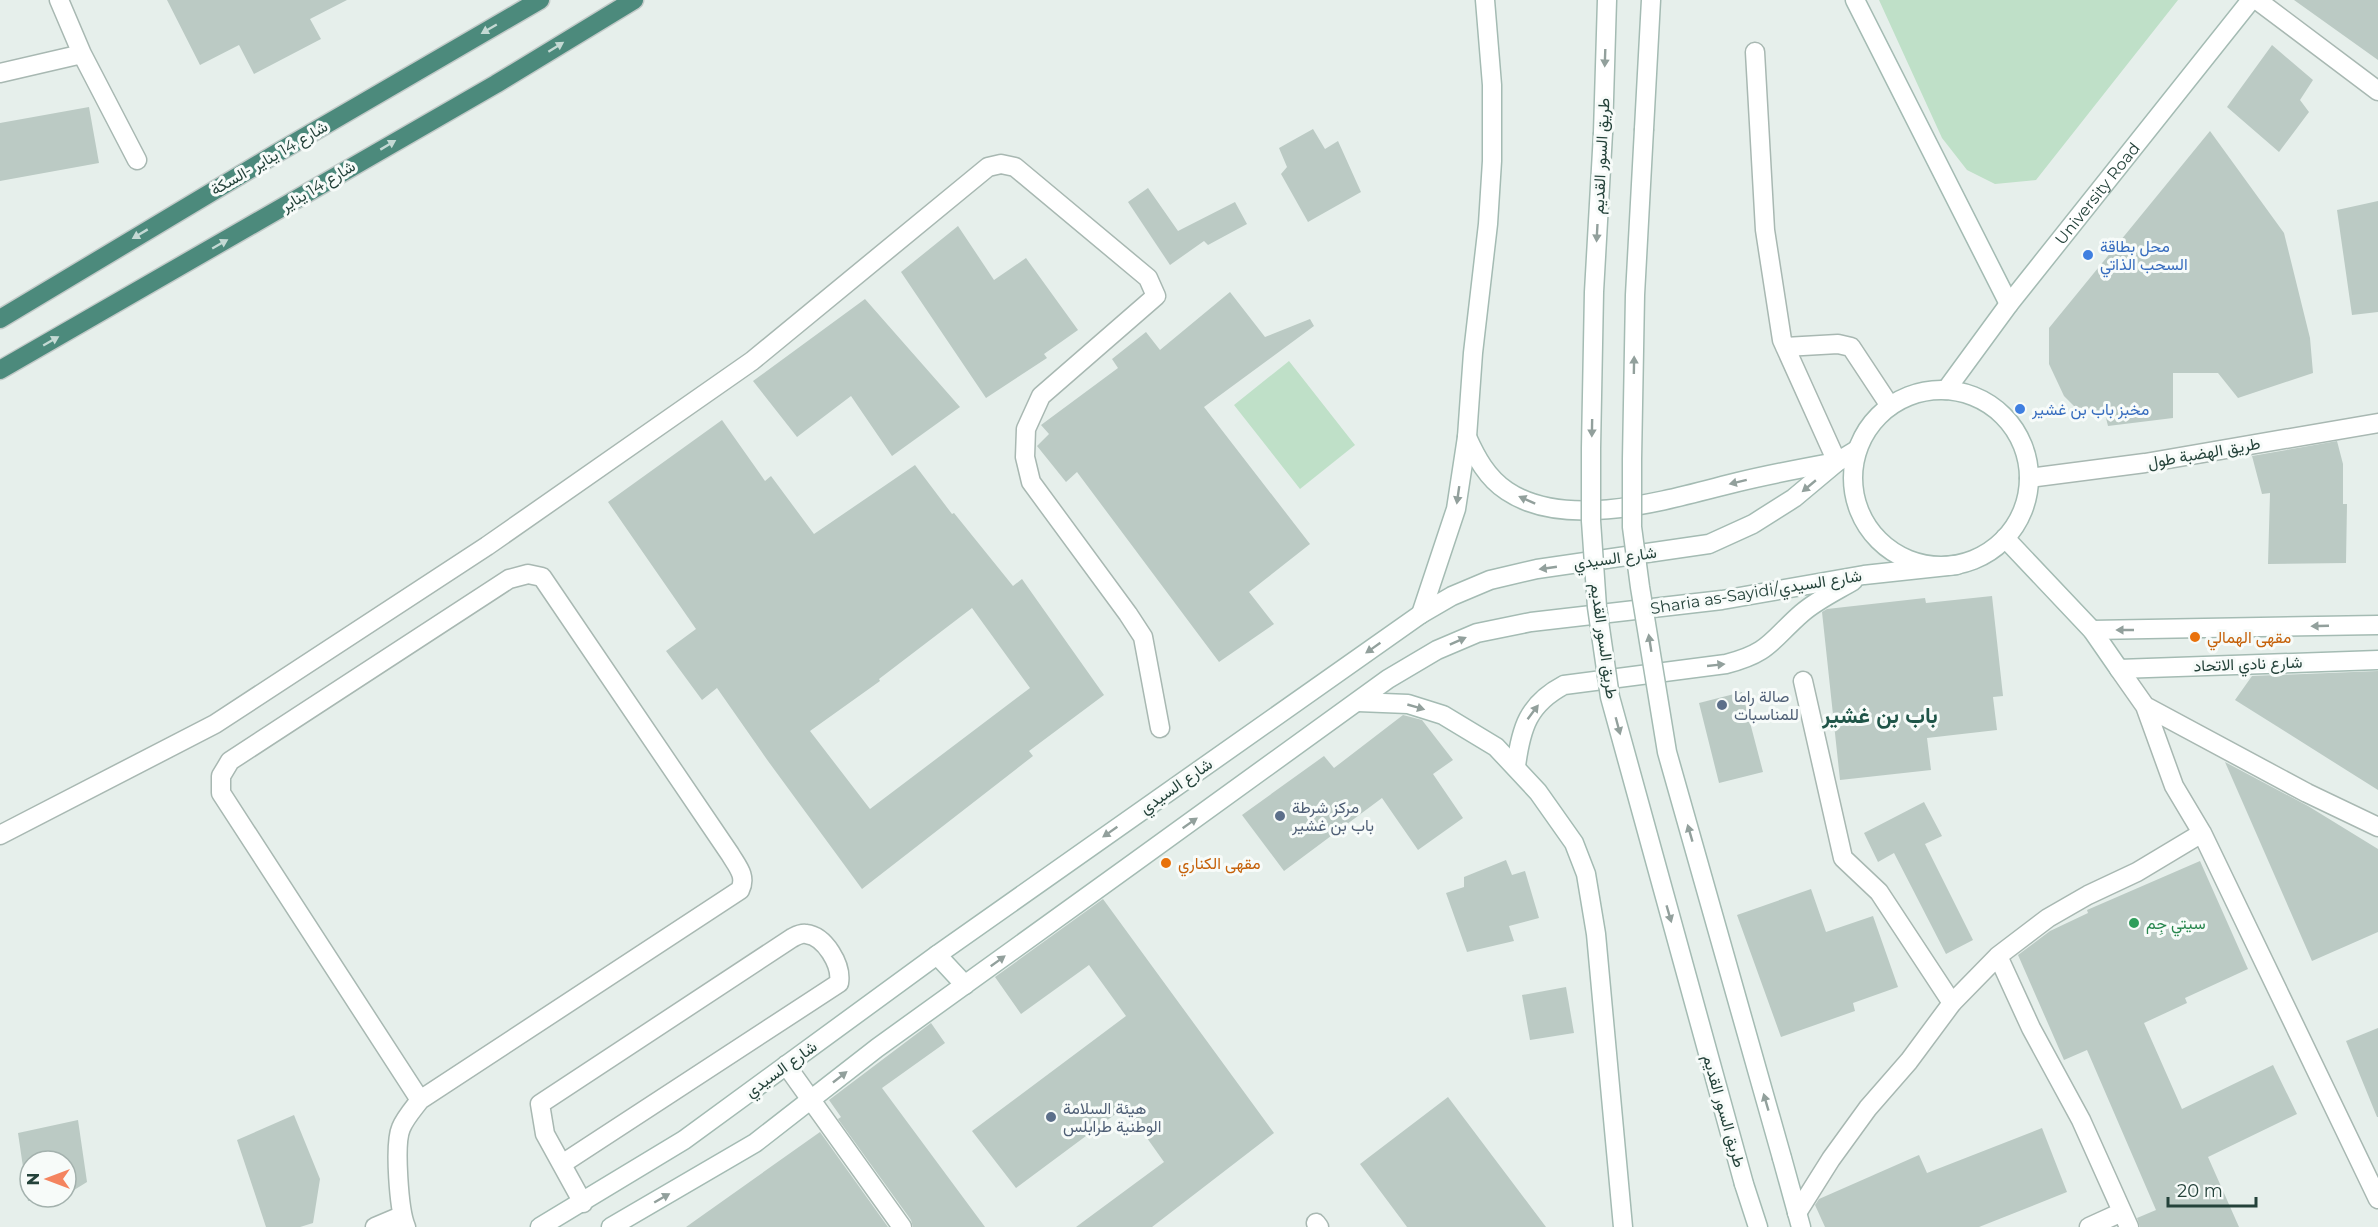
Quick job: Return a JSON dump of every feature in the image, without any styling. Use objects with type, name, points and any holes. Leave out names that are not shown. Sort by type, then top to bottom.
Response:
[{"type":"highway","name":"شارع 14 يناير -السكة","points":[[0,319],[277,153],[540,0]]},
{"type":"highway","name":"شارع 14 يناير","points":[[0,370],[496,84],[634,0]]},
{"type":"main road","points":[[59,0],[82,54],[137,160]]},
{"type":"main road","points":[[1421,615],[1456,509],[1467,437],[1492,161],[1492,85],[1485,0]]},
{"type":"main road","name":"طريق السور القديم","points":[[1607,0],[1603,133],[1594,292],[1591,459],[1591,522],[1597,607],[1610,697],[1744,1184],[1758,1227]]},
{"type":"main road","points":[[1651,0],[1635,295],[1632,527],[1667,752],[1782,1158],[1795,1222]]},
{"type":"main road","points":[[1855,0],[2009,304]]},
{"type":"main road","name":"University Road","points":[[1946,390],[2009,304],[2251,0]]},
{"type":"main road","points":[[2257,0],[2378,91]]},
{"type":"main road","points":[[1467,437],[1478,460],[1507,491],[1535,504],[1571,509],[1611,508],[1660,502],[1792,469],[1837,462],[1782,340],[1765,230],[1755,52]]},
{"type":"main road","points":[[0,73],[82,54]]},
{"type":"main road","points":[[0,835],[215,724],[487,546],[752,361],[988,166],[1001,164],[1016,166],[1148,278],[1156,296],[1041,396],[1026,429],[1025,457],[1031,482],[1128,614],[1143,638],[1160,728]]},
{"type":"main road","points":[[1785,347],[1838,344],[1851,347],[1890,406]]},
{"type":"main road","points":[[1946,390],[1972,395],[1995,408],[2013,428],[2025,452],[2029,478],[2023,510],[2005,538],[1991,551],[1975,560],[1957,565],[1927,565],[1900,556],[1876,538],[1860,513],[1853,484],[1855,451],[1870,426],[1890,406],[1917,393],[1946,390]]},
{"type":"main road","name":"طريق الهضبة طول","points":[[2029,478],[2145,463],[2378,423]]},
{"type":"main road","name":"شارع السيدي","points":[[540,1227],[684,1140],[937,955],[1421,615],[1452,596],[1490,580],[1538,569],[1709,544],[1753,524],[1794,498],[1837,462],[1855,451]]},
{"type":"main road","points":[[2005,538],[2091,630],[2145,706],[2174,786],[2202,833],[2378,1199]]},
{"type":"main road","name":"Sharia as-Sayidi/شارع السيدي","points":[[1358,702],[1388,679],[1437,650],[1477,633],[1530,622],[1722,600],[1864,575],[1957,565]]},
{"type":"main road","points":[[375,1227],[403,1221],[398,1150],[401,1128],[420,1100],[740,890],[743,884],[743,876],[730,854],[542,577],[528,574],[509,579],[230,761],[221,776],[221,793],[420,1100]]},
{"type":"main road","points":[[1516,766],[1520,735],[1527,718],[1548,693],[1564,685],[1726,664],[1747,659],[1775,641],[1812,605],[1864,575]]},
{"type":"main road","points":[[2091,630],[2378,625]]},
{"type":"main road","name":"شارع نادي الاتحاد","points":[[2119,669],[2378,660]]},
{"type":"main road","points":[[1803,681],[1843,858],[1880,892],[1952,1003]]},
{"type":"main road","points":[[619,1225],[754,1143],[965,985],[1358,702],[1408,704],[1443,715],[1496,747],[1538,792],[1574,843],[1586,874],[1596,934],[1623,1227]]},
{"type":"main road","points":[[2145,706],[2307,793],[2378,827]]},
{"type":"main road","points":[[1795,1222],[1831,1159],[1868,1108],[1909,1061],[1952,1003],[1998,956],[2048,918],[2088,895],[2138,872],[2202,833]]},
{"type":"main road","points":[[562,1164],[839,983],[841,974],[838,966],[819,938],[803,933],[792,938],[540,1104],[545,1134],[583,1203]]},
{"type":"main road","points":[[937,955],[965,985]]},
{"type":"main road","points":[[1998,956],[2031,1028],[2081,1120],[2125,1219],[2089,1227]]},
{"type":"main road","points":[[786,1065],[902,1227]]},
{"type":"green space","points":[[1879,0],[2178,0],[2036,180],[1995,184],[1967,170],[1942,138]]},
{"type":"green space","points":[[1289,361],[1355,445],[1300,489],[1234,405]]},
{"type":"building","points":[[167,0],[347,0],[310,19],[321,39],[254,74],[239,45],[200,65]]},
{"type":"building","points":[[2294,0],[2378,0],[2378,60]]},
{"type":"building","points":[[2272,45],[2313,80],[2300,100],[2309,112],[2279,152],[2227,107]]},
{"type":"building","points":[[89,107],[99,163],[0,181],[0,123]]},
{"type":"building","points":[[1313,129],[1325,149],[1338,141],[1361,192],[1308,222],[1281,174],[1287,167],[1279,148]]},
{"type":"building","points":[[2210,131],[2284,233],[2310,338],[2313,373],[2238,398],[2218,373],[2173,373],[2173,418],[2108,426],[2105,414],[2075,407],[2064,396],[2049,364],[2049,328]]},
{"type":"building","points":[[1148,188],[1178,231],[1235,202],[1247,224],[1208,245],[1204,241],[1170,265],[1128,202]]},
{"type":"building","points":[[2378,201],[2378,312],[2352,315],[2337,210]]},
{"type":"building","points":[[958,226],[994,280],[1026,258],[1078,330],[1044,354],[1047,358],[986,398],[901,272]]},
{"type":"building","points":[[1230,292],[1265,337],[1310,319],[1314,326],[1204,407],[1310,544],[1249,592],[1274,624],[1219,662],[1077,472],[1066,482],[1037,446],[1049,434],[1041,425],[1118,368],[1112,359],[1146,332],[1160,350]]},
{"type":"building","points":[[865,299],[960,407],[892,456],[851,396],[797,437],[753,381]]},
{"type":"building","points":[[722,420],[765,481],[771,476],[814,534],[915,465],[952,514],[954,513],[1013,586],[1022,579],[1104,695],[1029,751],[1033,756],[862,889],[717,688],[702,700],[666,651],[696,629],[608,502]],"holes":[[[972,608],[1030,688],[870,809],[810,731],[880,681],[879,679]]]},
{"type":"building","points":[[2337,441],[2343,464],[2343,504],[2347,504],[2346,563],[2268,564],[2270,493],[2262,494],[2252,456]]},
{"type":"building","points":[[1992,596],[2003,696],[1993,697],[1997,730],[1927,738],[1931,770],[1840,780],[1822,612],[1827,609],[1925,598],[1926,603]]},
{"type":"building","points":[[2378,671],[2378,790],[2235,700],[2252,676]]},
{"type":"building","points":[[1742,692],[1763,772],[1719,783],[1699,703]]},
{"type":"building","points":[[1403,715],[1422,720],[1453,760],[1433,774],[1463,818],[1418,850],[1382,798],[1284,871],[1242,815],[1324,756],[1334,768]]},
{"type":"building","points":[[2225,762],[2308,806],[2378,849],[2378,932],[2312,961]]},
{"type":"building","points":[[1924,802],[1942,836],[1925,844],[1973,940],[1946,954],[1894,853],[1878,862],[1864,833]]},
{"type":"building","points":[[1506,860],[1512,875],[1525,871],[1539,918],[1509,926],[1514,941],[1467,952],[1446,893],[1464,887],[1464,877]]},
{"type":"building","points":[[2200,861],[2248,969],[2185,998],[2187,1003],[2144,1023],[2182,1109],[2273,1065],[2297,1114],[2208,1157],[2239,1227],[2140,1227],[2137,1218],[2156,1210],[2087,1050],[2064,1060],[2018,955],[2050,931],[2088,913],[2087,910]]},
{"type":"building","points":[[1811,889],[1826,932],[1873,916],[1898,987],[1853,1003],[1855,1011],[1781,1037],[1737,915]]},
{"type":"building","points":[[1103,899],[1274,1133],[1152,1227],[1076,1227],[1164,1162],[1125,1107],[1016,1188],[972,1131],[1126,1016],[1089,965],[1021,1014],[995,977]]},
{"type":"building","points":[[1566,987],[1574,1033],[1530,1040],[1522,995]]},
{"type":"building","points":[[931,1023],[945,1043],[882,1088],[985,1227],[913,1227],[911,1220],[838,1119],[841,1117],[829,1100]]},
{"type":"building","points":[[2378,1028],[2378,1117],[2377,1117],[2346,1041]]},
{"type":"building","points":[[1448,1097],[1546,1227],[1407,1227],[1360,1164]]},
{"type":"building","points":[[294,1115],[320,1179],[313,1223],[300,1227],[266,1227],[237,1140]]},
{"type":"building","points":[[78,1120],[87,1182],[78,1188],[78,1149],[20,1149],[18,1133]]},
{"type":"building","points":[[2042,1128],[2067,1192],[1979,1227],[1825,1227],[1815,1205],[1819,1199],[1919,1155],[1927,1173]]},
{"type":"building","points":[[820,1132],[888,1227],[686,1227]]},
{"type":"place","name":"محل بطاقة السحب الذاتي","points":[[2088,255]]},
{"type":"place","name":"مخبز باب بن غشير","points":[[2020,409]]},
{"type":"place","name":"مقهى الهمالي","points":[[2195,637]]},
{"type":"place","name":"صالة راما للمناسبات","points":[[1722,705]]},
{"type":"place","name":"مركز شرطة باب بن غشير","points":[[1280,816]]},
{"type":"place","name":"مقهى الكناري","points":[[1166,863]]},
{"type":"place","name":"سيتي جِم","points":[[2134,923]]},
{"type":"place","name":"هيئة السلامة الوطنية طرابلس","points":[[1051,1117]]},
{"type":"district","name":"باب بن غشير","points":[[1880,715]]}]
